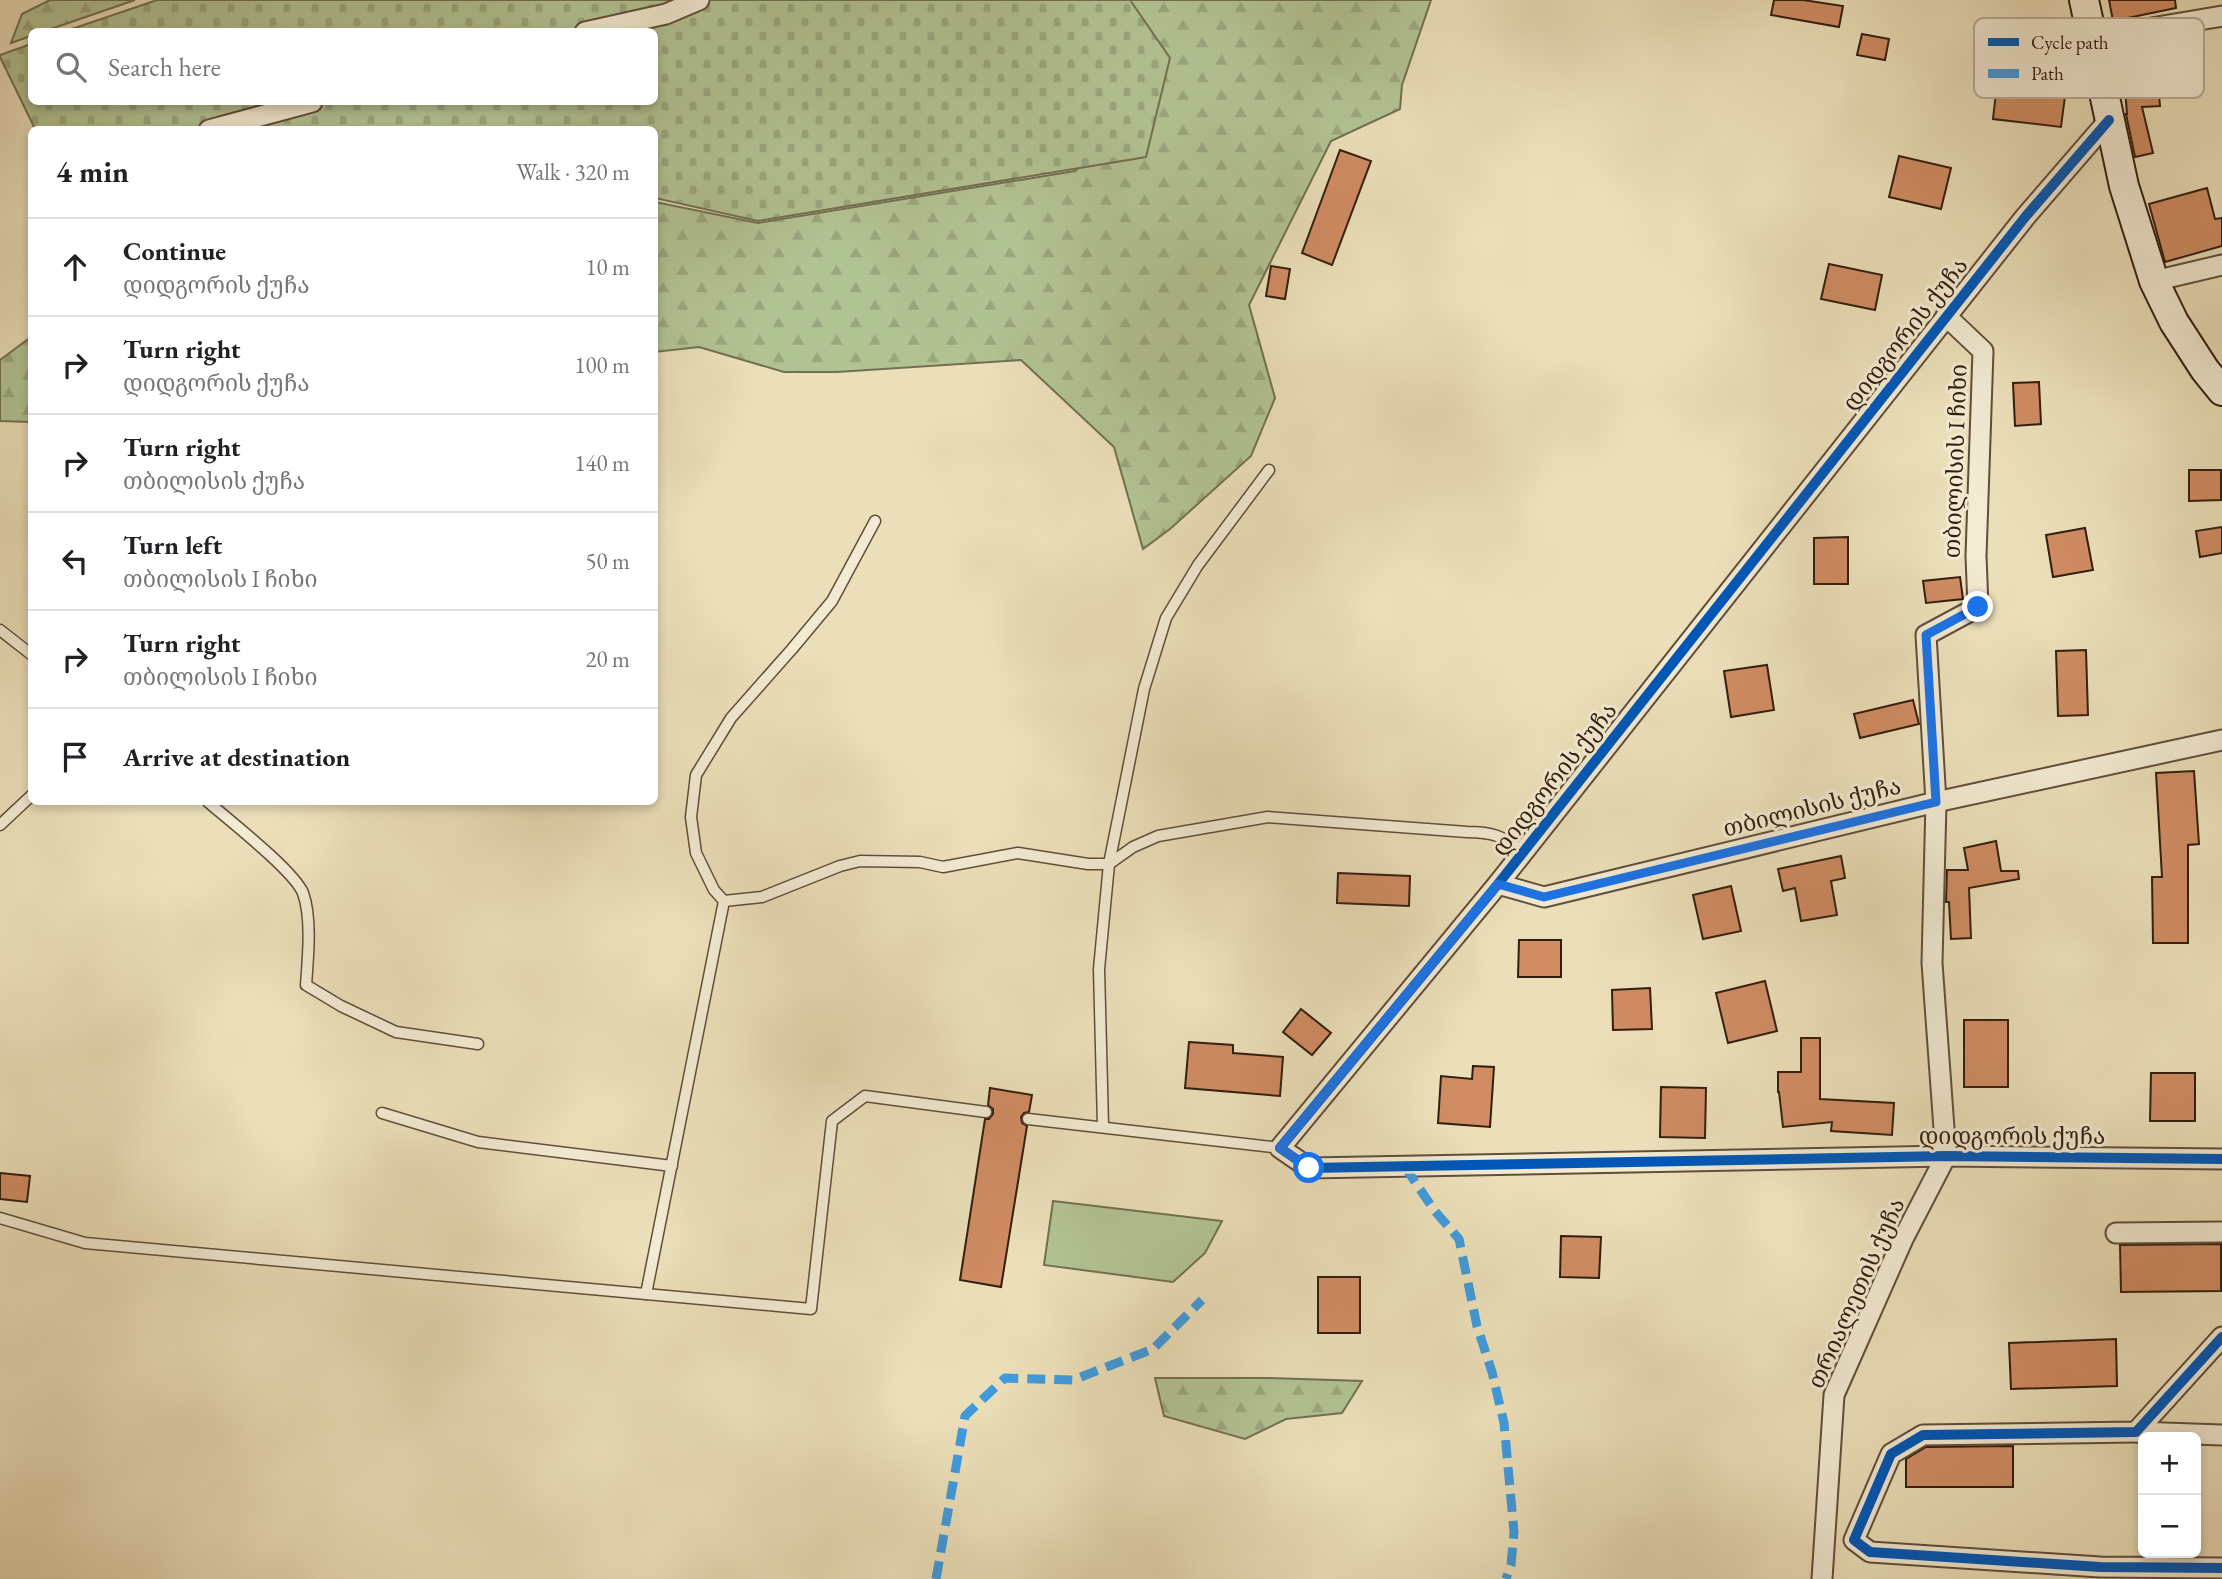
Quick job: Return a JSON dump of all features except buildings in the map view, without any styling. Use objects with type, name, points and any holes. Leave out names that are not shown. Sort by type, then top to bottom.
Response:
[{"type":"street","points":[[603,28],[666,14],[699,0]]},
{"type":"street","points":[[2084,0],[2088,18]]},
{"type":"street","points":[[2204,19],[2222,16]]},
{"type":"street","points":[[2104,98],[2124,186],[2154,281],[2174,322],[2222,391]]},
{"type":"street","points":[[224,126],[301,105]]},
{"type":"street","name":"დიდგორის ქუჩა","points":[[2109,120],[2026,216],[1498,884],[1280,1148],[1309,1168],[1946,1156],[2222,1159]]},
{"type":"street","points":[[2154,281],[2222,265]]},
{"type":"street","name":"თბილისის I ჩიხი","points":[[1936,802],[1926,635],[1978,607],[1976,556],[1983,351],[1946,316]]},
{"type":"street","name":"თბილისის ქუჩა","points":[[1498,884],[1544,897],[1936,802],[2222,740]]},
{"type":"street","points":[[1936,802],[1932,963],[1946,1156]]},
{"type":"street","name":"თრიალეთის ქუჩა","points":[[1822,1579],[1834,1395],[1903,1239],[1946,1156]]},
{"type":"street","points":[[2116,1233],[2222,1231]]},
{"type":"street","points":[[2136,1432],[2222,1337]]},
{"type":"street","points":[[1854,1540],[1891,1454],[1923,1435],[2136,1432],[2222,1435]]},
{"type":"street","points":[[1823,1543],[1854,1540],[1870,1552],[2101,1573],[2222,1568]]},
{"type":"lane","points":[[1103,1126],[1099,969],[1109,864],[1144,690],[1166,618],[1198,565],[1269,470]]},
{"type":"lane","points":[[724,901],[714,890],[696,853],[691,817],[696,775],[731,718],[832,601],[875,522]]},
{"type":"lane","points":[[0,630],[28,651]]},
{"type":"lane","points":[[0,825],[28,799]]},
{"type":"lane","points":[[211,805],[285,869],[302,891],[309,933],[306,985],[341,1006],[396,1032],[478,1044]]},
{"type":"lane","points":[[724,901],[762,897],[840,866],[860,861],[920,862],[943,867],[1018,853],[1088,864],[1109,864],[1133,847],[1158,836],[1268,817],[1485,832],[1506,838],[1523,852]]},
{"type":"lane","points":[[646,1294],[724,901]]},
{"type":"lane","points":[[0,1219],[85,1243],[811,1309],[832,1121],[865,1096],[986,1112]]},
{"type":"lane","points":[[382,1114],[478,1142],[672,1166]]},
{"type":"lane","points":[[1028,1119],[1280,1148]]},
{"type":"green space","points":[[50,0],[135,0],[54,28],[28,28],[28,37],[11,43],[22,14]]},
{"type":"green space","points":[[157,0],[1130,0],[1170,58],[1146,157],[758,221],[658,199],[658,126],[34,126],[0,57],[28,45],[28,105],[658,105],[658,28],[75,28]]},
{"type":"green space","points":[[1083,0],[1431,0],[1402,85],[1400,109],[1331,141],[1249,305],[1275,398],[1251,456],[1170,529],[1143,549],[1114,447],[1021,360],[837,372],[784,372],[699,347],[658,352],[658,203],[758,223],[1075,171],[1149,101]]},
{"type":"green space","points":[[28,339],[28,422],[0,421],[0,360]]},
{"type":"green space","points":[[1053,1201],[1222,1221],[1205,1253],[1173,1282],[1044,1265]]},
{"type":"green space","points":[[1155,1378],[1362,1381],[1342,1413],[1286,1419],[1245,1439],[1164,1416]]},
{"type":"marked path","points":[[1405,1167],[1434,1210],[1459,1239],[1477,1326],[1492,1372],[1504,1423],[1514,1532],[1511,1565],[1506,1579]]},
{"type":"marked path","points":[[936,1579],[965,1416],[1005,1378],[1073,1380],[1153,1349],[1202,1300]]},
{"type":"cycle path","points":[[2109,120],[2026,216],[1498,884],[1280,1148],[1309,1168],[1946,1156],[2222,1159]]},
{"type":"cycle path","points":[[2222,1337],[2136,1432],[1923,1435],[1891,1454],[1854,1540],[1870,1552],[2100,1567],[2222,1568]]},
{"type":"route","points":[[1309,1168],[1280,1148],[1498,884],[1544,897],[1936,802],[1926,635],[1978,607]]}]
